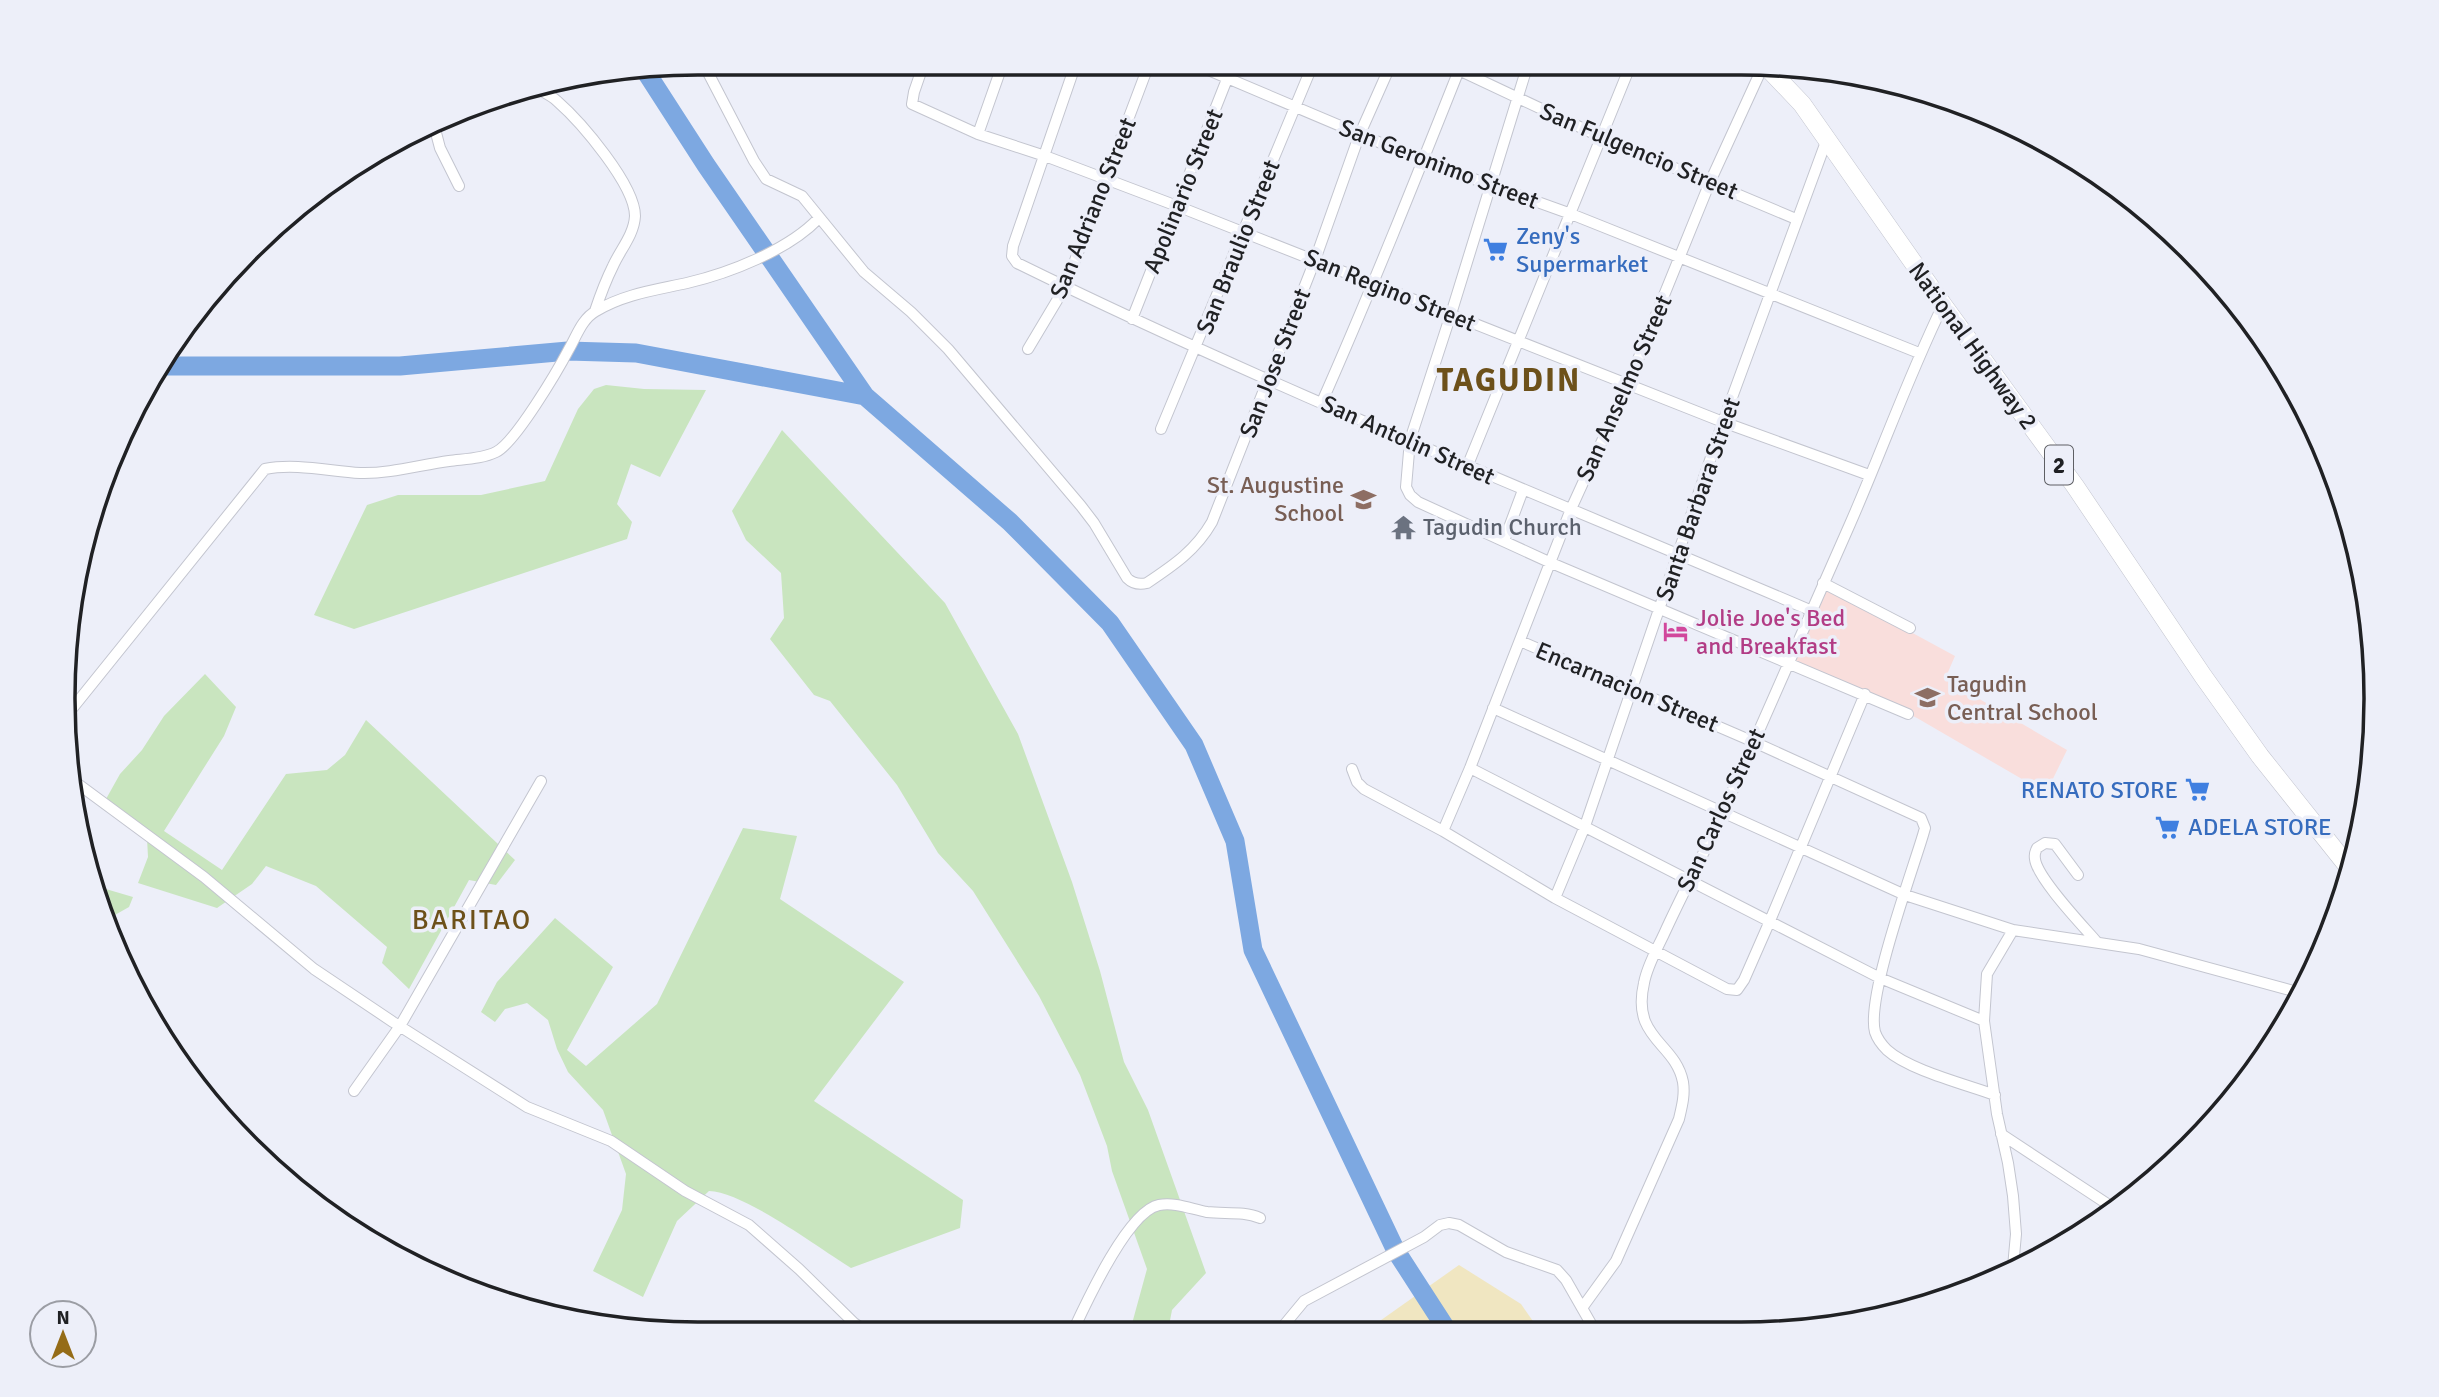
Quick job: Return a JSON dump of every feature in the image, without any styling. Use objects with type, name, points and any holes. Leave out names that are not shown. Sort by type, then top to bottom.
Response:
[{"type":"highway","name":"National Highway 2","points":[[1776,77],[1802,104],[2074,486],[2224,706],[2343,860]]},
{"type":"street","points":[[75,705],[265,469],[287,467],[363,473],[497,452],[508,442],[568,351],[584,321],[594,311],[622,298],[690,282],[738,266],[798,238],[818,219],[812,206],[802,196],[766,179],[708,75]]},
{"type":"street","name":"San Regino Street","points":[[920,75],[912,104],[978,134],[1045,156],[1243,231],[1723,422],[1870,475]]},
{"type":"street","points":[[978,134],[999,75]]},
{"type":"street","points":[[1045,156],[1072,75]]},
{"type":"street","name":"San Adriano Street","points":[[1028,349],[1065,287],[1145,75]]},
{"type":"street","name":"San Geronimo Street","points":[[1221,75],[1359,136],[1571,214],[1919,354]]},
{"type":"street","name":"Apolinario Street","points":[[1132,319],[1229,75]]},
{"type":"street","name":"San Braulio Street","points":[[1161,429],[1308,75]]},
{"type":"street","name":"San Jose Street","points":[[818,219],[842,244],[863,272],[912,313],[948,349],[1082,506],[1131,582],[1147,583],[1183,559],[1202,540],[1216,512],[1315,260],[1359,136],[1386,75]]},
{"type":"street","points":[[1322,402],[1374,284],[1457,75]]},
{"type":"street","name":"San Fulgencio Street","points":[[1475,75],[1601,137],[1796,219]]},
{"type":"street","points":[[1524,75],[1410,440],[1405,476],[1410,495],[1418,502],[1549,562],[1908,714]]},
{"type":"street","points":[[1466,467],[1626,75]]},
{"type":"street","name":"San Anselmo Street","points":[[1443,831],[1571,509],[1628,384],[1710,182],[1759,76]]},
{"type":"street","points":[[546,94],[556,100],[590,137],[617,173],[632,201],[635,218],[631,233],[594,311]]},
{"type":"street","points":[[436,134],[440,148],[459,187]]},
{"type":"street","name":"Santa Barbara Street","points":[[1555,898],[1585,827],[1606,758],[1723,422],[1827,139]]},
{"type":"street","name":"San Antolin Street","points":[[1045,156],[1013,246],[1012,256],[1017,263],[1132,319],[1466,467],[1812,611]]},
{"type":"street","name":"San Carlos Street","points":[[1582,1308],[1616,1261],[1679,1119],[1683,1101],[1683,1084],[1677,1068],[1649,1031],[1642,1012],[1644,980],[1790,664],[1919,354],[1943,304]]},
{"type":"street","points":[[1503,541],[1524,490]]},
{"type":"street","points":[[1823,583],[1910,628]]},
{"type":"street","name":"Encarnacion Street","points":[[1520,641],[1915,813],[1924,822],[1923,835],[1905,895]]},
{"type":"street","points":[[1352,769],[1357,782],[1364,789],[1655,952],[1727,989],[1737,990],[1769,923],[1865,694]]},
{"type":"street","points":[[1493,708],[1905,895],[2013,930],[2139,949],[2290,990]]},
{"type":"street","points":[[1470,768],[1880,978],[1984,1020]]},
{"type":"street","points":[[354,1091],[400,1026],[541,781]]},
{"type":"street","points":[[82,787],[204,877],[314,969],[400,1026],[527,1107],[611,1141],[685,1191],[749,1225],[854,1322]]},
{"type":"street","points":[[2078,875],[2055,844],[2045,842],[2037,848],[2037,867],[2096,942]]},
{"type":"street","points":[[1905,895],[1880,978],[1874,1016],[1875,1031],[1881,1044],[1889,1052],[1922,1069],[1995,1095]]},
{"type":"street","points":[[2013,930],[1987,974],[1984,1020],[2001,1134],[2008,1163],[2016,1234],[2013,1258]]},
{"type":"street","points":[[2001,1134],[2106,1203]]},
{"type":"street","points":[[1077,1322],[1098,1279],[1132,1226],[1145,1211],[1158,1205],[1173,1204],[1206,1212],[1248,1214],[1260,1218]]},
{"type":"street","points":[[1287,1322],[1304,1301],[1424,1237],[1440,1225],[1449,1223],[1458,1225],[1506,1252],[1557,1270],[1590,1322]]},
{"type":"shaded area","name":"Tagudin Central School","points":[[1825,589],[1861,605],[1955,656],[1945,679],[2067,750],[2046,793],[1917,718],[1795,660]]},
{"type":"green space","points":[[606,385],[706,390],[660,477],[631,464],[617,504],[632,522],[627,539],[354,629],[314,615],[367,505],[398,495],[481,495],[545,481],[578,409],[594,389]]},
{"type":"green space","points":[[782,430],[945,603],[1018,734],[1072,882],[1100,971],[1124,1062],[1148,1110],[1206,1273],[1172,1310],[1170,1322],[1132,1322],[1147,1269],[1112,1171],[1107,1146],[1080,1075],[1039,996],[973,891],[938,853],[897,785],[830,701],[814,695],[770,639],[784,618],[781,573],[746,540],[732,511]]},
{"type":"green space","points":[[205,674],[236,707],[224,736],[164,831],[222,870],[286,774],[327,770],[345,755],[366,720],[515,860],[496,885],[469,880],[409,989],[382,963],[387,947],[316,886],[266,866],[252,884],[217,908],[138,883],[148,857],[147,838],[101,808],[120,774],[142,750],[164,716]]},
{"type":"green space","points":[[743,828],[797,836],[780,899],[904,982],[814,1101],[963,1200],[960,1228],[851,1268],[761,1211],[724,1194],[709,1191],[677,1221],[643,1297],[593,1271],[622,1210],[626,1174],[603,1110],[568,1072],[548,1020],[527,1003],[505,1009],[495,1022],[481,1012],[497,982],[555,918],[613,967],[567,1050],[586,1066],[657,1004]]},
{"type":"green space","points":[[105,889],[133,897],[129,907],[114,915]]},
{"type":"sand","points":[[1459,1265],[1521,1304],[1533,1322],[1378,1322]]},
{"type":"waterway","points":[[650,78],[706,165],[865,396],[1010,522],[1110,623],[1194,745],[1235,841],[1253,950],[1396,1251],[1442,1322]]},
{"type":"waterway","points":[[172,366],[400,366],[568,351],[636,353],[865,396]]},
{"type":"place","name":"Zeny's Supermarket","points":[[1496,250]]},
{"type":"place","name":"St. Augustine School","points":[[1364,499]]},
{"type":"place","name":"Tagudin Church","points":[[1403,527]]},
{"type":"place","name":"Jolie Joe's Bed and Breakfast","points":[[1676,632]]},
{"type":"place","name":"Tagudin Central School","points":[[1927,698]]},
{"type":"place","name":"RENATO STORE","points":[[2198,790]]},
{"type":"place","name":"ADELA STORE","points":[[2168,827]]},
{"type":"district","name":"TAGUDIN","points":[[1509,380]]},
{"type":"district","name":"BARITAO","points":[[472,919]]}]
